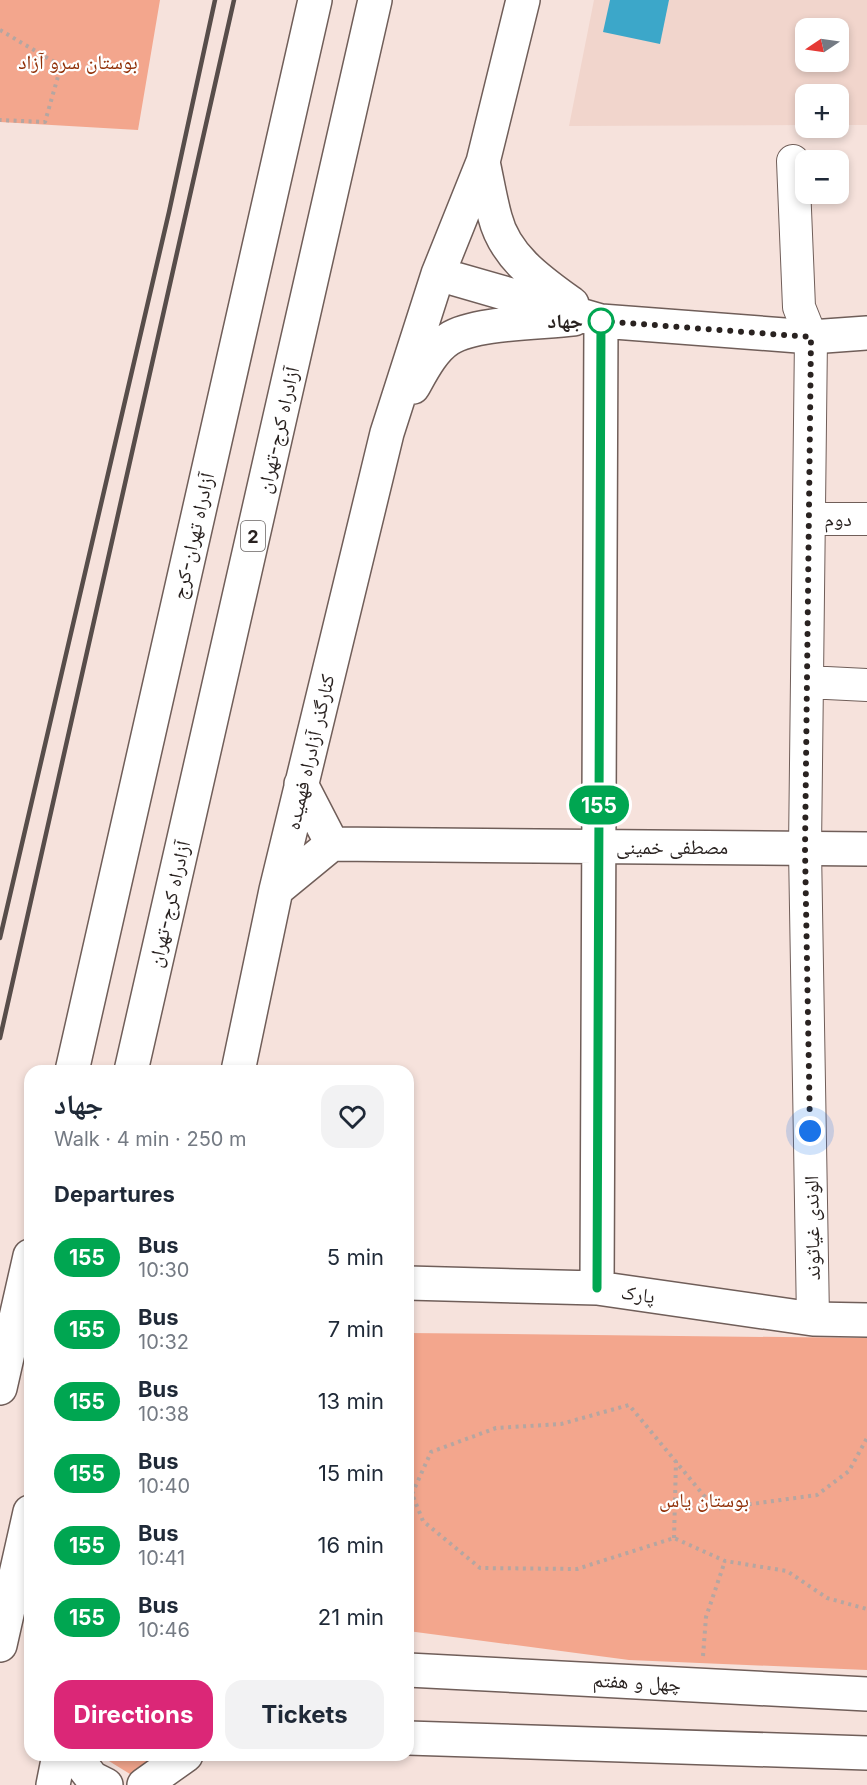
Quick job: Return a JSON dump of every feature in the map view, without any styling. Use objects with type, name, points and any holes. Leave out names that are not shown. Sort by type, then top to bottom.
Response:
[{"type":"main road","name":"آزادراه تهران-کرج","points":[[73,1065],[315,0]]},
{"type":"main road","name":"آزادراه کرج-تهران","points":[[132,1065],[375,0]]},
{"type":"main road","points":[[367,40],[385,0]]},
{"type":"main road","points":[[387,433],[438,274],[483,162],[523,0]]},
{"type":"main road","points":[[483,162],[495,220],[515,257],[539,280],[596,319]]},
{"type":"main road","points":[[438,274],[596,319]]},
{"type":"main road","points":[[596,319],[599,847],[597,1288]]},
{"type":"main road","points":[[387,433],[426,364],[449,339],[479,328],[596,319],[811,337],[867,333]]},
{"type":"main road","name":"کنارگذر آزادراه فهمیده","points":[[239,1065],[276,890],[387,433]]},
{"type":"main road","points":[[276,890],[332,844],[301,784]]},
{"type":"main road","name":"مصطفی خمینی","points":[[332,844],[867,849]]},
{"type":"main road","points":[[0,1388],[24,1282]]},
{"type":"main road","name":"پارک","points":[[414,1284],[597,1288],[813,1319],[867,1320]]},
{"type":"main road","points":[[0,1645],[24,1539]]},
{"type":"main road","name":"چهل و هفتم","points":[[414,1670],[867,1694]]},
{"type":"main road","points":[[414,1738],[867,1753]]},
{"type":"main road","points":[[53,1785],[58,1761]]},
{"type":"main road","points":[[79,1761],[92,1778],[106,1785]]},
{"type":"main road","points":[[144,1785],[178,1761]]},
{"type":"street","points":[[793,161],[799,307],[811,337]]},
{"type":"street","name":"الوندی غیاثوند","points":[[811,337],[805,849],[813,1319]]},
{"type":"street","name":"دوم","points":[[809,519],[867,519]]},
{"type":"street","points":[[807,682],[867,685]]},
{"type":"path","points":[[0,30],[61,66],[45,122],[0,120]]},
{"type":"path","points":[[414,1486],[431,1452],[496,1428],[561,1424],[629,1406],[715,1509],[817,1495],[849,1472],[867,1438]]},
{"type":"path","points":[[674,1538],[676,1461]]},
{"type":"path","points":[[414,1502],[423,1521],[480,1568],[577,1569],[674,1538],[725,1561],[787,1570],[827,1598],[867,1610]]},
{"type":"path","points":[[701,1685],[706,1617],[725,1561]]},
{"type":"shaded area","points":[[594,0],[867,0],[867,125],[849,125],[849,84],[795,84],[795,125],[569,126]]},
{"type":"green space","name":"بوستان سرو آزاد","points":[[0,0],[160,0],[138,130],[0,122]]},
{"type":"green space","name":"بوستان یاس","points":[[414,1333],[867,1338],[867,1670],[629,1660],[414,1632]]},
{"type":"green space","points":[[109,1761],[156,1761],[130,1774]]},
{"type":"water","points":[[610,0],[669,0],[660,44],[603,32]]},
{"type":"railway","points":[[0,938],[169,212],[215,0]]},
{"type":"railway","points":[[0,1038],[234,0]]},
{"type":"bus line","name":"155","points":[[597,1288],[601,321]]},
{"type":"place","name":"جهاد","points":[[601,321]]},
{"type":"route","points":[[601,321],[811,337],[805,849],[810,1131]]}]
